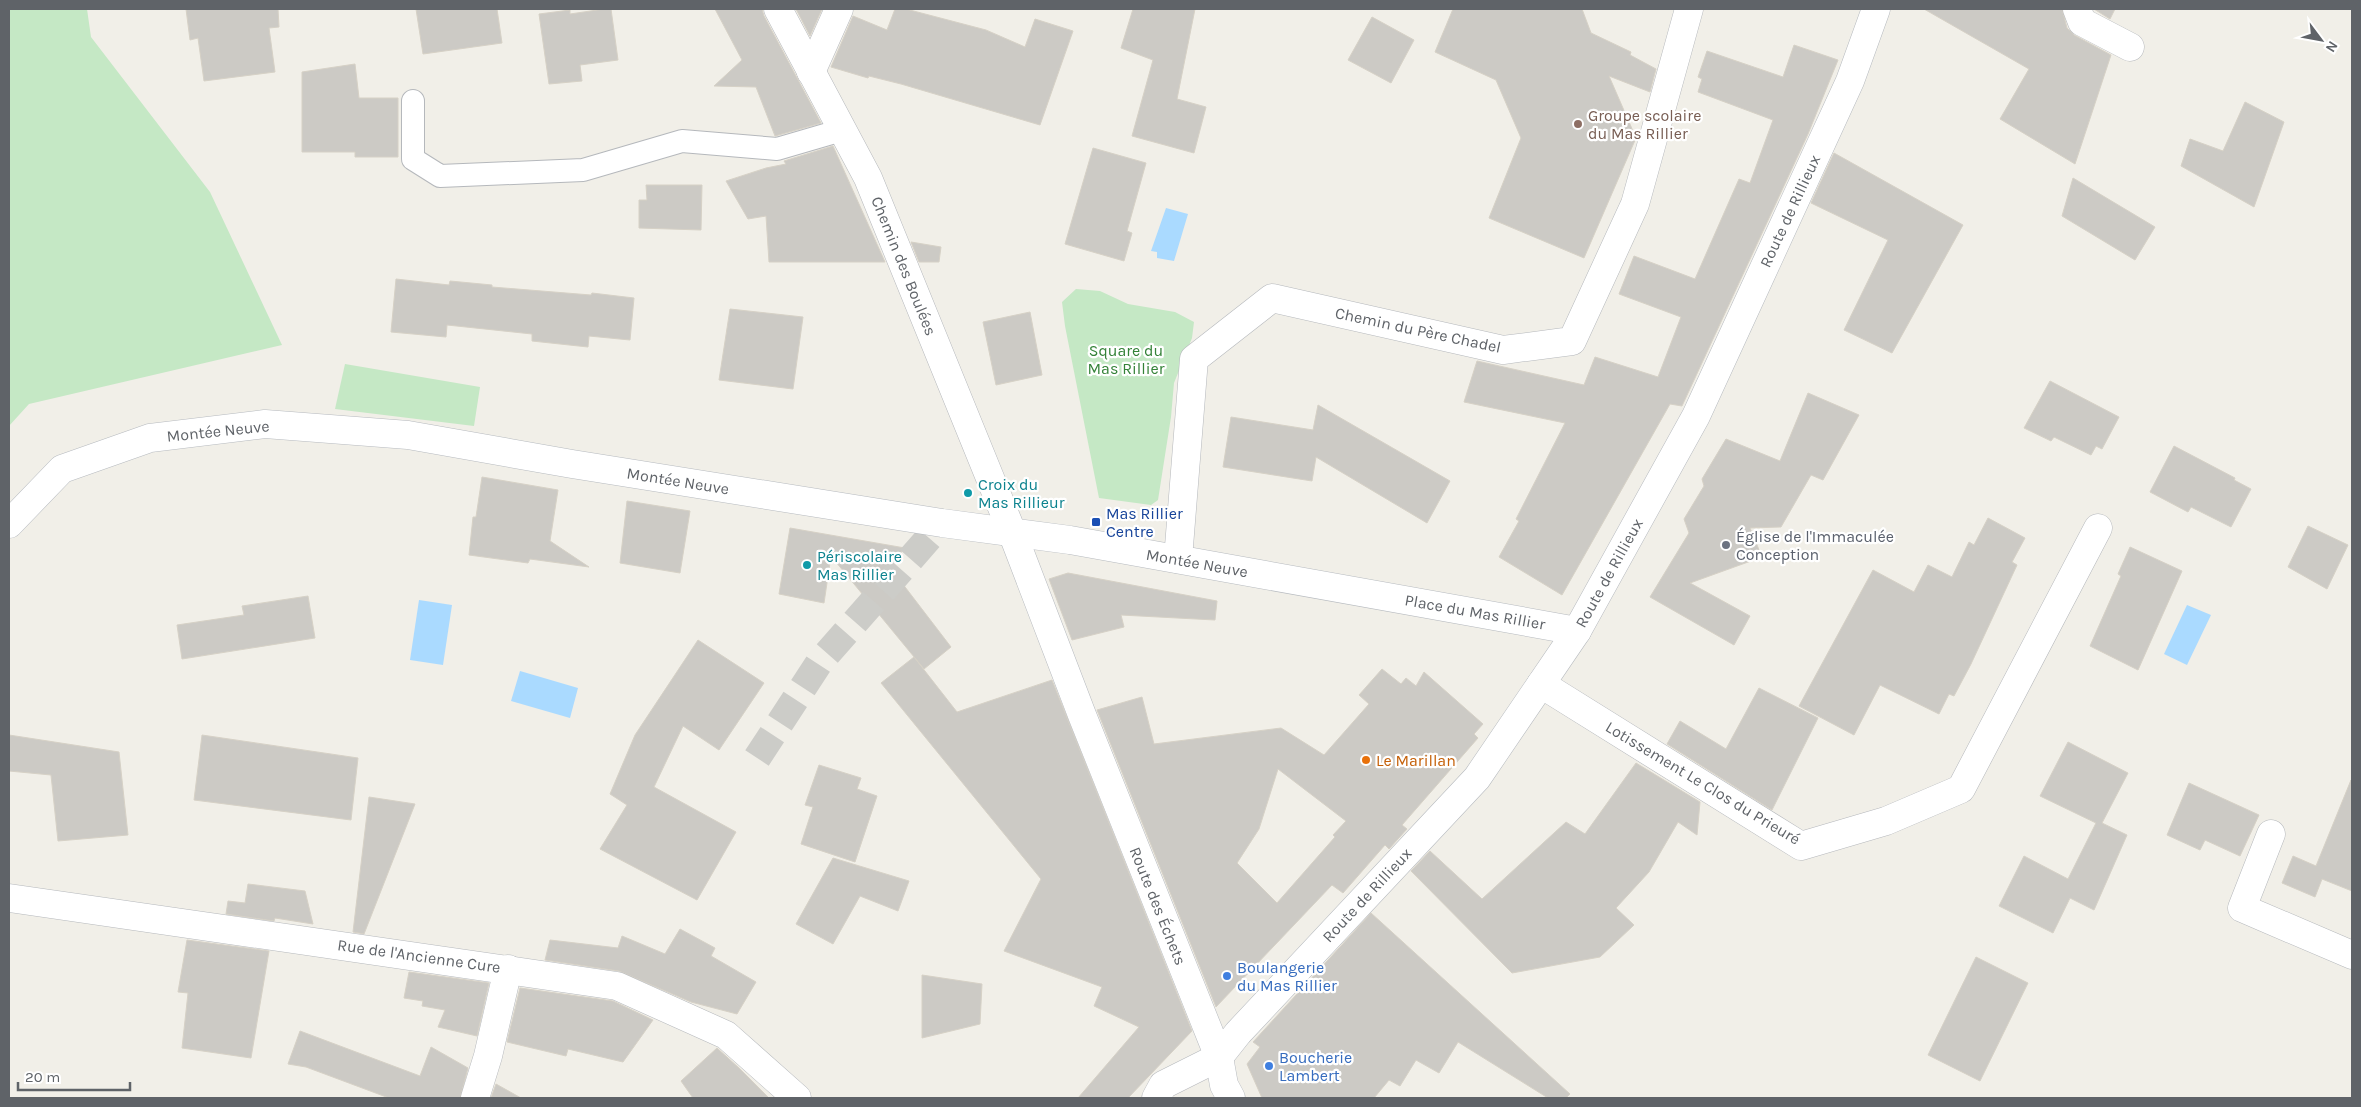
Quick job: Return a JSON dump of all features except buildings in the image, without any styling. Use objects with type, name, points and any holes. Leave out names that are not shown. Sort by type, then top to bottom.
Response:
[{"type":"street","name":"Chemin des Boulées","points":[[778,9],[868,178],[1012,532]]},
{"type":"street","points":[[812,72],[839,9]]},
{"type":"street","name":"Chemin du Père Chadel","points":[[1178,559],[1194,359],[1272,298],[1503,350],[1572,341],[1635,204],[1689,9]]},
{"type":"street","name":"Route de Rillieux","points":[[1219,1058],[1238,1033],[1477,778],[1577,631],[1696,416],[1850,81],[1876,9]]},
{"type":"street","points":[[2077,9],[2082,22],[2130,47]]},
{"type":"street","name":"Montée Neuve","points":[[9,524],[62,469],[150,438],[265,424],[408,435],[572,464],[1178,559],[1372,594]]},
{"type":"street","name":"Lotissement Le Clos du Prieuré","points":[[1540,684],[1801,846],[1886,821],[1961,789],[2098,528]]},
{"type":"street","name":"Route des Échets","points":[[1012,532],[1082,715],[1219,1058],[1224,1085],[1231,1098]]},
{"type":"street","name":"Place du Mas Rillier","points":[[1372,594],[1577,631]]},
{"type":"street","points":[[2271,834],[2242,908],[2352,956]]},
{"type":"street","name":"Rue de l'Ancienne Cure","points":[[9,898],[617,986],[726,1035],[798,1098]]},
{"type":"street","points":[[475,1098],[488,1056],[508,969]]},
{"type":"street","points":[[1156,1098],[1163,1085],[1219,1058]]},
{"type":"lane","points":[[413,100],[413,159],[440,176],[583,170],[682,141],[777,149],[842,130]]},
{"type":"green space","points":[[9,9],[87,9],[91,37],[210,192],[282,345],[29,404],[9,426]]},
{"type":"green space","name":"Square du Mas Rillier","points":[[1076,289],[1100,291],[1128,304],[1175,312],[1194,322],[1192,338],[1174,383],[1171,417],[1158,500],[1151,505],[1099,498],[1065,326],[1062,302]]},
{"type":"green space","points":[[345,364],[480,387],[474,426],[335,409]]},
{"type":"water","points":[[1166,208],[1188,214],[1174,261],[1157,258],[1157,252],[1151,251]]},
{"type":"water","points":[[419,600],[452,605],[443,665],[410,660]]},
{"type":"water","points":[[2187,605],[2211,615],[2187,665],[2164,654]]},
{"type":"water","points":[[520,671],[578,688],[570,718],[511,701]]},
{"type":"tunnel","points":[[757,758],[819,663],[942,523]]},
{"type":"place","name":"Groupe scolaire du Mas Rillier","points":[[1578,124]]},
{"type":"place","name":"Croix du Mas Rillieur","points":[[968,493]]},
{"type":"place","name":"Mas Rillier Centre","points":[[1096,522]]},
{"type":"place","name":"Église de l'Immaculée Conception","points":[[1726,545]]},
{"type":"place","name":"Périscolaire Mas Rillier","points":[[807,565]]},
{"type":"place","name":"Le Marillan","points":[[1366,760]]},
{"type":"place","name":"Boulangerie du Mas Rillier","points":[[1227,976]]},
{"type":"place","name":"Boucherie Lambert","points":[[1269,1066]]}]
